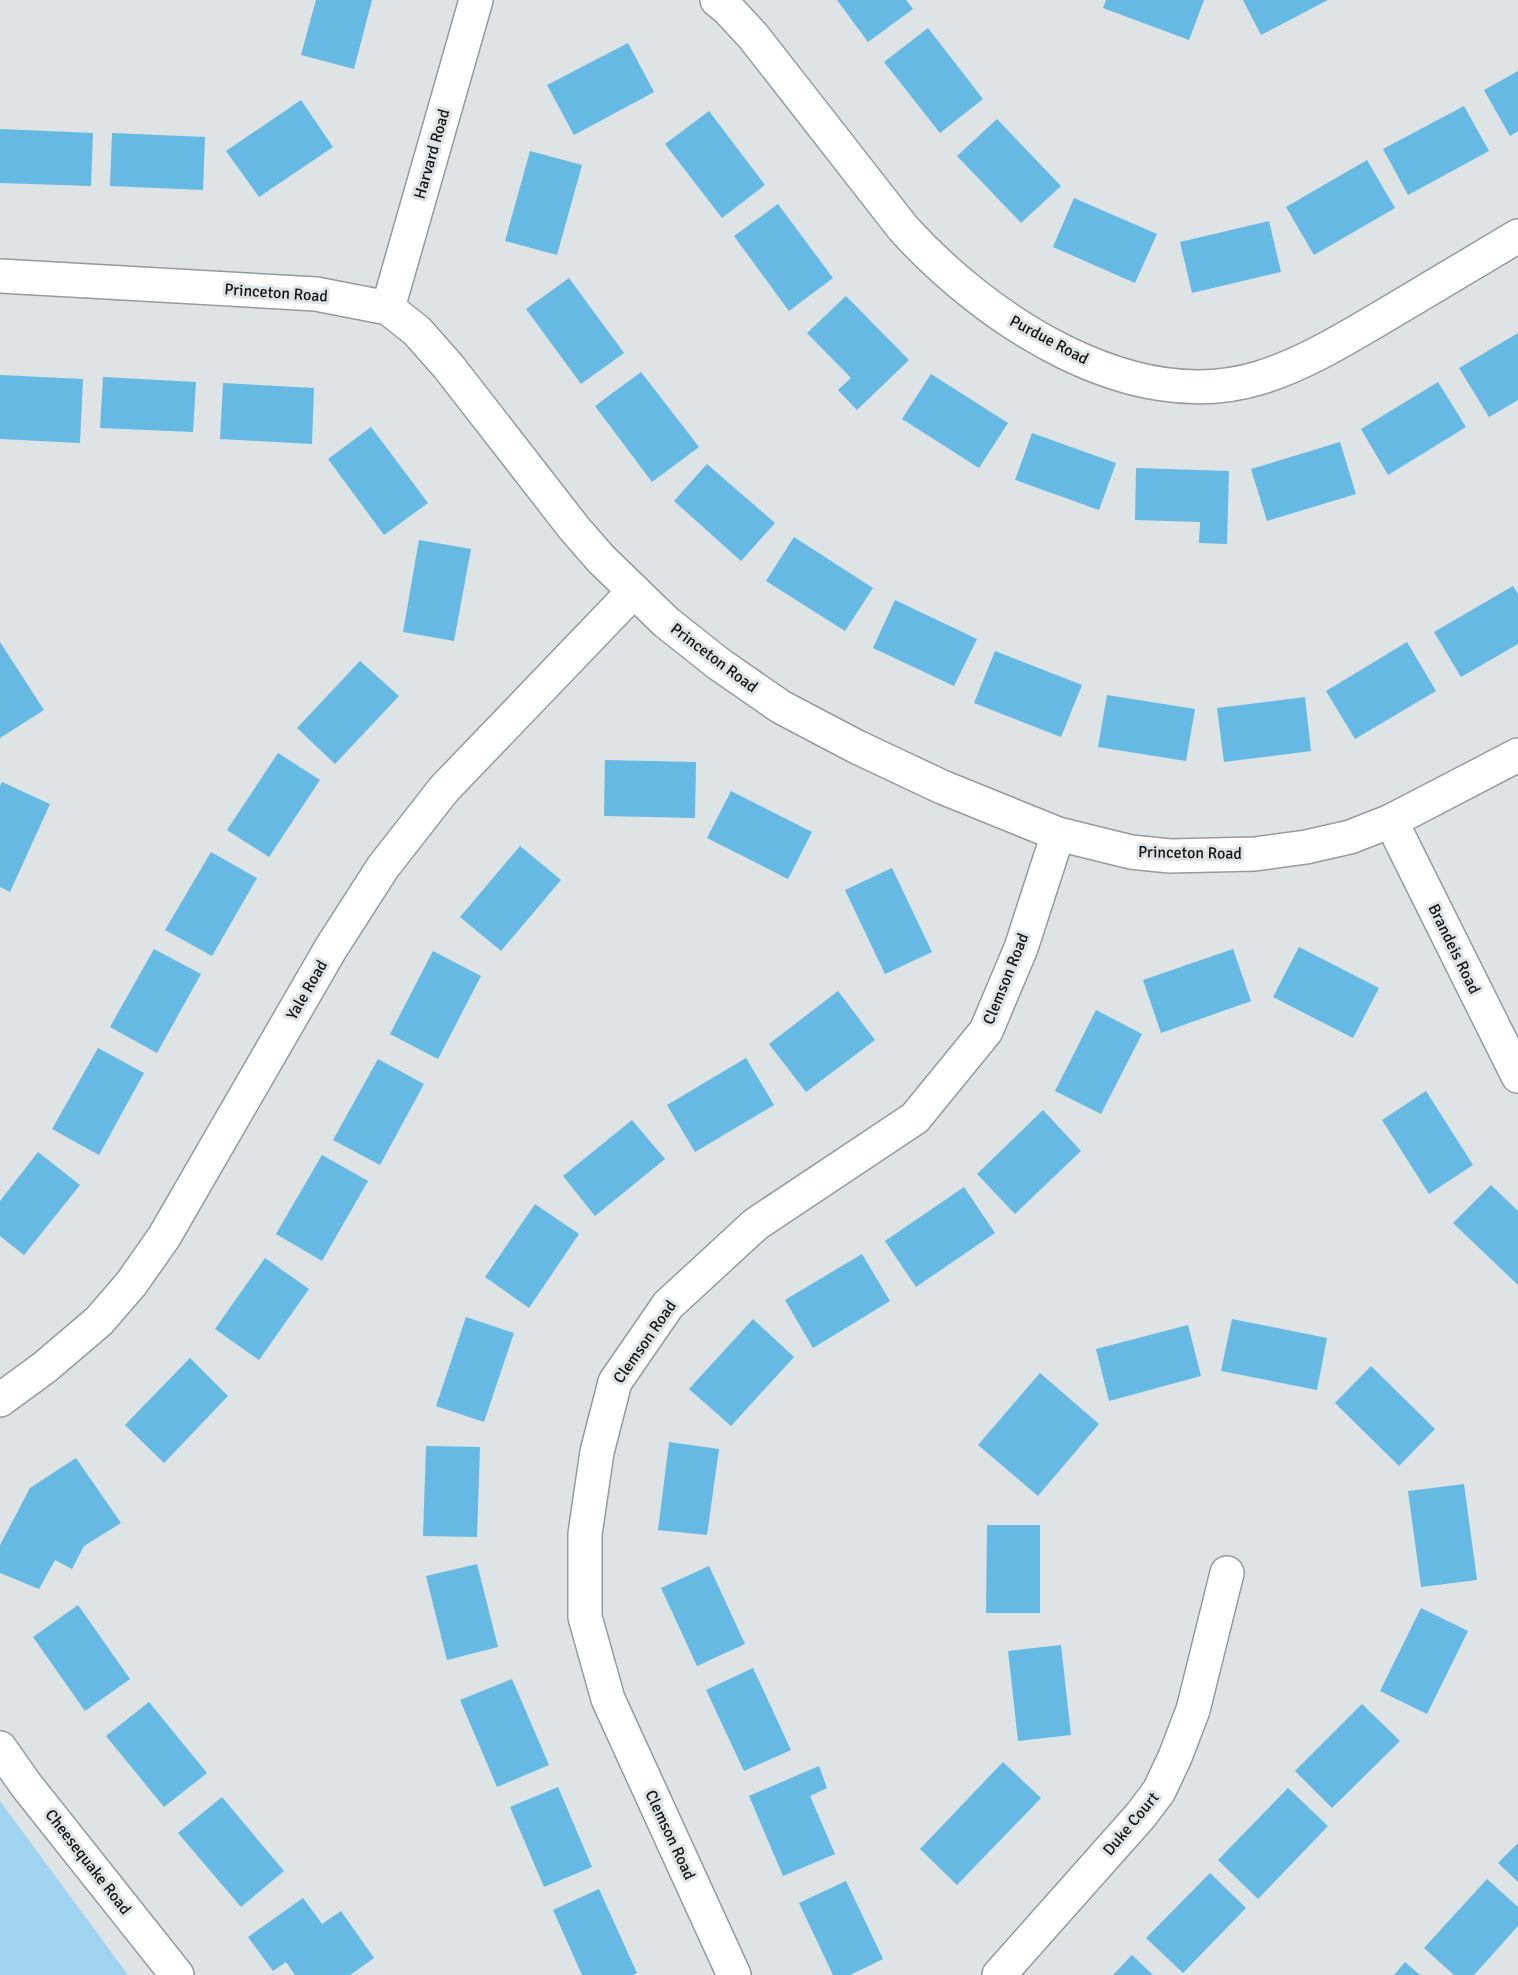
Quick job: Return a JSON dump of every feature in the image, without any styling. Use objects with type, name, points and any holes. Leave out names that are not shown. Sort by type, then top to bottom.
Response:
[{"type":"street","name":"Harvard Road","points":[[388,308],[476,0]]},
{"type":"street","name":"Purdue Road","points":[[717,0],[753,36],[903,228],[948,273],[1006,317],[1039,338],[1070,354],[1136,378],[1194,387],[1240,382],[1276,372],[1305,360],[1351,335],[1518,236]]},
{"type":"street","name":"Princeton Road","points":[[0,276],[316,294],[388,308],[417,331],[433,348],[574,528],[601,559],[666,622],[719,664],[781,707],[857,747],[942,787],[1058,834],[1131,852],[1170,856],[1255,854],[1306,847],[1350,837],[1391,821],[1518,755]]},
{"type":"street","name":"Yale Road","points":[[0,1400],[45,1367],[99,1321],[131,1284],[164,1237],[331,948],[383,867],[444,789],[634,591]]},
{"type":"street","name":"Brandeis Road","points":[[1391,821],[1518,1076]]},
{"type":"street","name":"Clemson Road","points":[[734,1975],[608,1699],[585,1617],[585,1534],[597,1452],[615,1382],[668,1305],[756,1224],[915,1118],[986,1031],[1021,948],[1058,834]]},
{"type":"street","name":"Duke Court","points":[[999,1975],[1142,1815],[1160,1791],[1193,1710],[1227,1573]]},
{"type":"street","name":"Cheesequake Road","points":[[0,1748],[26,1785],[177,1975]]},
{"type":"shaded area","points":[[0,1801],[128,1975],[0,1975]]},
{"type":"building","points":[[316,0],[372,0],[354,69],[301,55]]},
{"type":"building","points":[[837,0],[906,0],[913,9],[868,42]]},
{"type":"building","points":[[1106,0],[1204,0],[1189,40],[1103,8]]},
{"type":"building","points":[[1243,0],[1328,0],[1261,35]]},
{"type":"building","points":[[928,28],[983,99],[940,133],[884,62]]},
{"type":"building","points":[[628,43],[654,92],[574,135],[547,85]]},
{"type":"building","points":[[1518,71],[1518,131],[1510,136],[1484,90]]},
{"type":"building","points":[[301,100],[333,147],[259,197],[226,151]]},
{"type":"building","points":[[1464,106],[1489,151],[1408,195],[1383,149]]},
{"type":"building","points":[[709,111],[765,185],[722,218],[665,144]]},
{"type":"building","points":[[997,119],[1061,186],[1021,223],[957,156]]},
{"type":"building","points":[[0,129],[93,133],[91,186],[0,183]]},
{"type":"building","points":[[112,133],[205,137],[203,190],[110,186]]},
{"type":"building","points":[[530,151],[582,165],[557,255],[505,241]]},
{"type":"building","points":[[1367,160],[1395,208],[1314,255],[1286,207]]},
{"type":"building","points":[[1074,198],[1157,234],[1135,283],[1053,247]]},
{"type":"building","points":[[778,204],[833,278],[789,311],[734,236]]},
{"type":"building","points":[[1269,221],[1281,272],[1192,293],[1180,242]]},
{"type":"building","points":[[569,278],[624,353],[581,384],[526,309]]},
{"type":"building","points":[[846,296],[909,360],[857,410],[838,390],[851,378],[807,333]]},
{"type":"building","points":[[1518,333],[1518,400],[1489,417],[1459,368]]},
{"type":"building","points":[[641,372],[699,447],[652,482],[595,406]]},
{"type":"building","points":[[931,374],[1008,423],[979,468],[902,419]]},
{"type":"building","points":[[0,375],[83,379],[80,443],[0,439]]},
{"type":"building","points":[[103,377],[196,382],[193,432],[100,428]]},
{"type":"building","points":[[1438,382],[1466,427],[1388,475],[1361,429]]},
{"type":"building","points":[[223,383],[314,388],[312,444],[220,439]]},
{"type":"building","points":[[371,427],[428,503],[384,535],[328,459]]},
{"type":"building","points":[[1032,433],[1116,463],[1099,510],[1015,480]]},
{"type":"building","points":[[1340,442],[1356,494],[1267,521],[1251,469]]},
{"type":"building","points":[[707,464],[775,523],[741,561],[674,501]]},
{"type":"building","points":[[1136,468],[1229,471],[1227,544],[1199,543],[1200,522],[1135,520]]},
{"type":"building","points":[[794,537],[873,588],[845,631],[766,581]]},
{"type":"building","points":[[419,540],[471,549],[454,641],[403,632]]},
{"type":"building","points":[[1513,586],[1518,594],[1518,644],[1461,677],[1434,632]]},
{"type":"building","points":[[895,600],[977,639],[954,686],[873,648]]},
{"type":"building","points":[[0,642],[44,710],[0,738]]},
{"type":"building","points":[[1407,642],[1436,691],[1355,739],[1326,691]]},
{"type":"building","points":[[995,651],[1082,685],[1061,737],[974,703]]},
{"type":"building","points":[[360,661],[399,696],[335,764],[297,728]]},
{"type":"building","points":[[1107,695],[1195,709],[1186,761],[1098,747]]},
{"type":"building","points":[[1305,697],[1311,751],[1224,762],[1217,708]]},
{"type":"building","points":[[278,753],[320,780],[269,857],[227,830]]},
{"type":"building","points":[[605,760],[696,762],[695,818],[604,816]]},
{"type":"building","points":[[2,782],[50,804],[10,892],[0,887],[0,786]]},
{"type":"building","points":[[731,791],[812,832],[788,879],[707,838]]},
{"type":"building","points":[[520,846],[561,880],[501,951],[460,917]]},
{"type":"building","points":[[211,852],[257,878],[212,956],[165,930]]},
{"type":"building","points":[[892,868],[932,952],[885,974],[845,890]]},
{"type":"building","points":[[1299,947],[1379,988],[1353,1038],[1273,997]]},
{"type":"building","points":[[154,949],[201,974],[157,1053],[110,1027]]},
{"type":"building","points":[[1233,949],[1251,1001],[1161,1033],[1143,980]]},
{"type":"building","points":[[433,951],[481,976],[438,1059],[390,1034]]},
{"type":"building","points":[[838,991],[875,1040],[806,1092],[769,1044]]},
{"type":"building","points":[[1096,1010],[1142,1034],[1101,1114],[1055,1091]]},
{"type":"building","points":[[98,1048],[144,1073],[99,1155],[52,1129]]},
{"type":"building","points":[[746,1058],[774,1105],[695,1152],[667,1105]]},
{"type":"building","points":[[378,1059],[424,1084],[380,1165],[333,1140]]},
{"type":"building","points":[[1426,1091],[1473,1165],[1429,1194],[1382,1120]]},
{"type":"building","points":[[1043,1110],[1081,1151],[1015,1214],[977,1174]]},
{"type":"building","points":[[632,1120],[665,1159],[595,1216],[563,1176]]},
{"type":"building","points":[[38,1152],[80,1185],[24,1255],[0,1236],[0,1201]]},
{"type":"building","points":[[322,1155],[368,1181],[322,1261],[276,1234]]},
{"type":"building","points":[[1491,1185],[1518,1211],[1518,1285],[1453,1223]]},
{"type":"building","points":[[964,1187],[995,1233],[916,1287],[885,1241]]},
{"type":"building","points":[[535,1204],[579,1234],[529,1308],[485,1277]]},
{"type":"building","points":[[862,1254],[890,1301],[813,1348],[785,1300]]},
{"type":"building","points":[[265,1258],[309,1289],[259,1360],[215,1329]]},
{"type":"building","points":[[466,1317],[514,1333],[484,1422],[436,1406]]},
{"type":"building","points":[[753,1319],[794,1357],[731,1426],[689,1389]]},
{"type":"building","points":[[1232,1319],[1327,1338],[1317,1390],[1221,1371]]},
{"type":"building","points":[[1188,1325],[1201,1376],[1109,1401],[1096,1349]]},
{"type":"building","points":[[190,1358],[228,1396],[164,1463],[125,1425]]},
{"type":"building","points":[[1371,1366],[1435,1429],[1399,1466],[1335,1403]]},
{"type":"building","points":[[1040,1373],[1099,1424],[1038,1496],[978,1445]]},
{"type":"building","points":[[669,1442],[719,1449],[707,1535],[658,1530]]},
{"type":"building","points":[[426,1446],[480,1447],[477,1537],[423,1536]]},
{"type":"building","points":[[76,1458],[121,1523],[84,1546],[72,1569],[55,1560],[39,1589],[0,1573],[0,1545],[30,1488]]},
{"type":"building","points":[[1464,1484],[1477,1580],[1421,1587],[1408,1491]]},
{"type":"building","points":[[987,1525],[1040,1525],[1040,1613],[986,1613]]},
{"type":"building","points":[[477,1564],[498,1647],[447,1660],[426,1576]]},
{"type":"building","points":[[709,1566],[745,1644],[697,1666],[661,1588]]},
{"type":"building","points":[[78,1605],[130,1679],[85,1711],[33,1637]]},
{"type":"building","points":[[1421,1608],[1468,1631],[1427,1714],[1380,1691]]},
{"type":"building","points":[[1061,1645],[1071,1735],[1018,1741],[1008,1651]]},
{"type":"building","points":[[753,1668],[791,1750],[744,1771],[706,1690]]},
{"type":"building","points":[[512,1679],[549,1765],[497,1787],[460,1700]]},
{"type":"building","points":[[149,1702],[207,1773],[164,1807],[106,1736]]},
{"type":"building","points":[[1362,1704],[1400,1741],[1332,1808],[1295,1771]]},
{"type":"building","points":[[1003,1762],[1041,1798],[957,1885],[920,1849]]},
{"type":"building","points":[[819,1766],[827,1788],[810,1796],[835,1854],[783,1876],[749,1796]]},
{"type":"building","points":[[558,1787],[592,1867],[544,1887],[510,1807]]},
{"type":"building","points":[[1288,1788],[1328,1826],[1258,1899],[1218,1860]]},
{"type":"building","points":[[222,1797],[284,1871],[241,1907],[178,1833]]},
{"type":"building","points":[[1518,1843],[1518,1882],[1498,1863]]},
{"type":"building","points":[[1210,1873],[1246,1908],[1183,1973],[1146,1938]]},
{"type":"building","points":[[1487,1879],[1518,1907],[1518,1926],[1474,1975],[1454,1975],[1424,1948]]},
{"type":"building","points":[[846,1881],[883,1959],[850,1975],[833,1975],[799,1903]]},
{"type":"building","points":[[599,1889],[637,1973],[633,1975],[582,1975],[553,1910]]},
{"type":"building","points":[[303,1898],[322,1924],[341,1911],[374,1958],[350,1975],[295,1975],[286,1962],[273,1971],[248,1937]]},
{"type":"building","points":[[1132,1955],[1153,1975],[1113,1975]]},
{"type":"building","points":[[1405,1962],[1420,1975],[1394,1975]]}]
